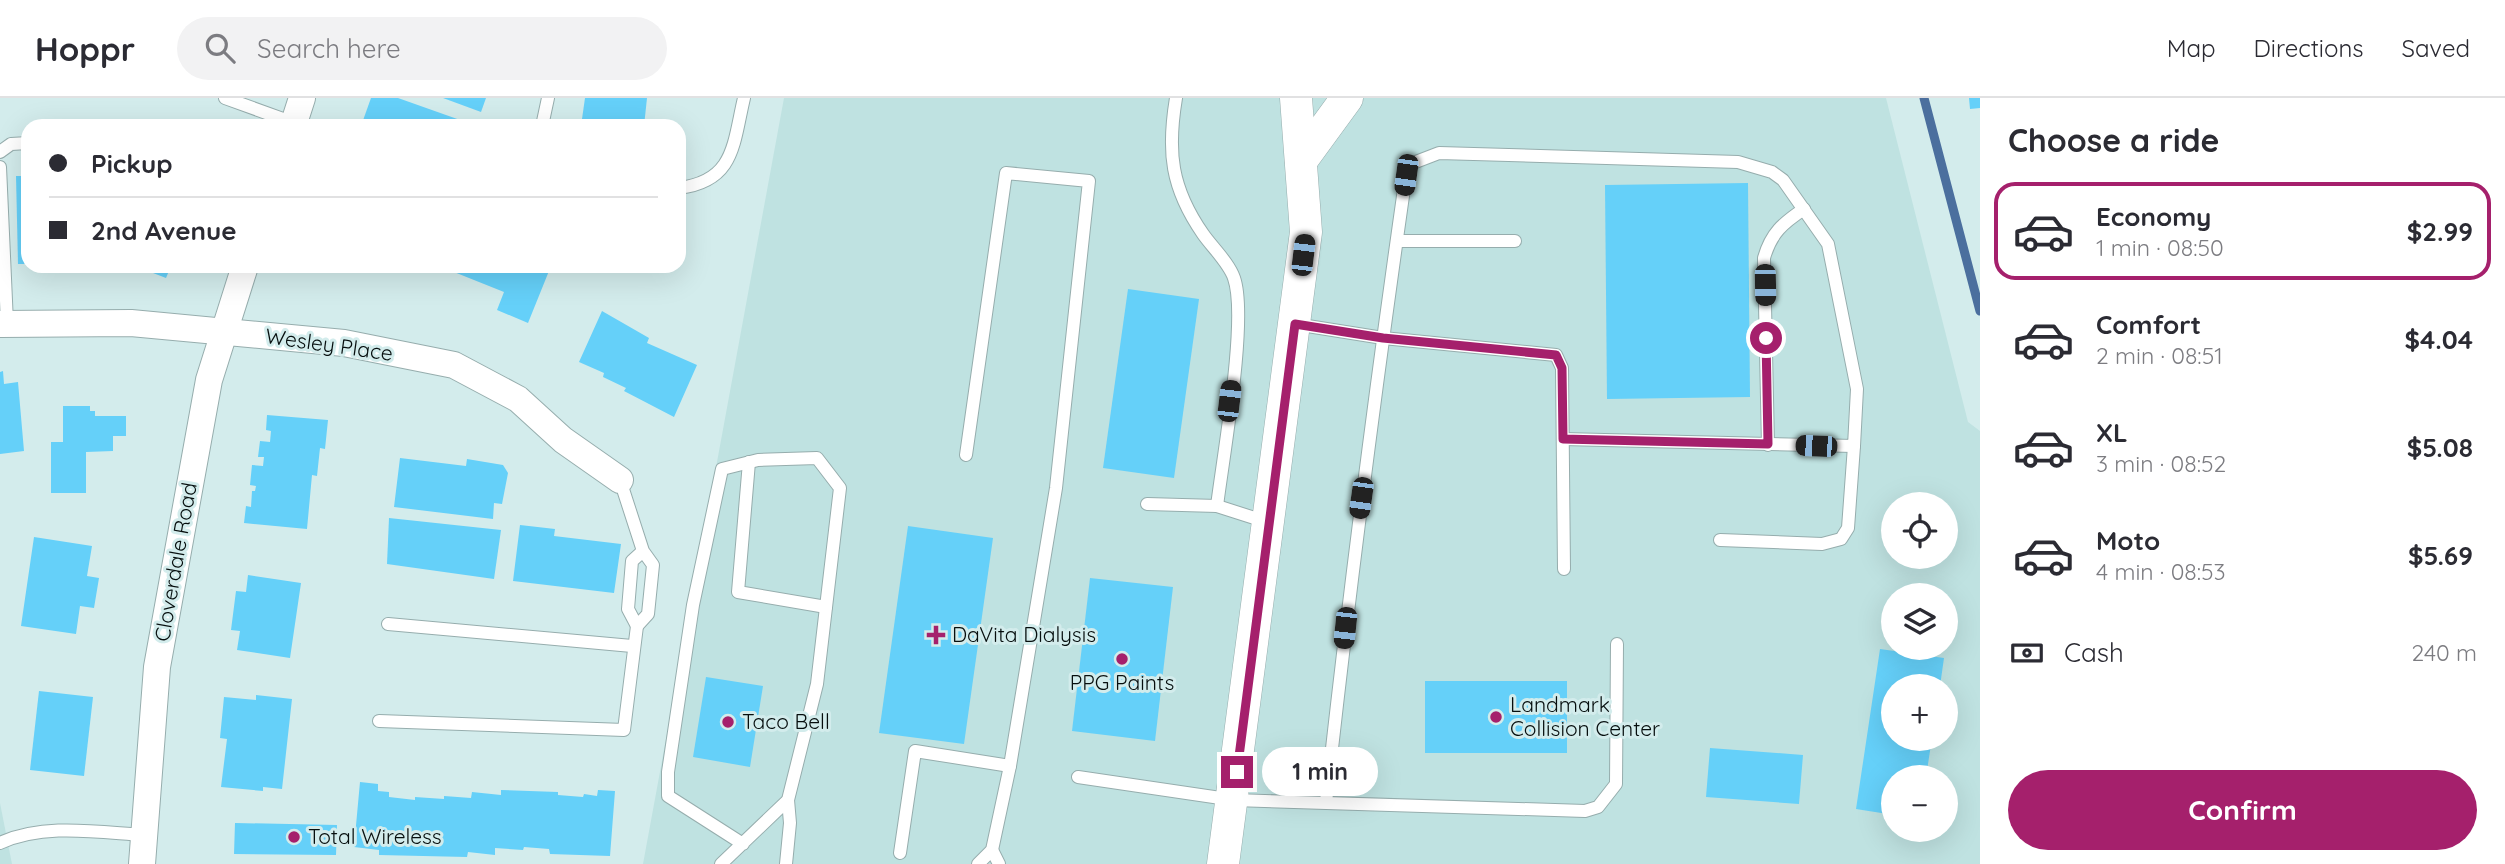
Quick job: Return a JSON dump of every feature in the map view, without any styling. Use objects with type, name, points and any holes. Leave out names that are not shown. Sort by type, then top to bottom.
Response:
[{"type":"street","points":[[1223,864],[1234,800],[1306,232],[1296,98]]},
{"type":"street","points":[[1301,161],[1347,98]]},
{"type":"street","name":"Cloverdale Road","points":[[142,864],[157,667],[209,380],[243,273]]},
{"type":"street","name":"Wesley Place","points":[[4,324],[131,323],[344,343],[454,365],[518,398],[564,440],[620,480]]},
{"type":"lane","points":[[225,98],[296,116]]},
{"type":"lane","points":[[544,119],[548,98]]},
{"type":"lane","points":[[686,186],[709,181],[721,172],[730,159],[744,98]]},
{"type":"lane","points":[[1176,98],[1172,157],[1174,179],[1194,221],[1234,277],[1238,322],[1217,506]]},
{"type":"lane","points":[[0,152],[11,144],[21,143]]},
{"type":"lane","points":[[1326,802],[1350,578],[1406,175],[1413,163],[1439,153],[1738,162],[1772,172],[1783,180],[1828,244],[1857,389],[1848,528],[1841,539],[1822,544],[1720,540]]},
{"type":"lane","points":[[0,167],[4,324]]},
{"type":"lane","points":[[966,455],[1006,173],[1089,181],[1056,488],[1010,766],[992,850],[978,864]]},
{"type":"lane","points":[[1768,444],[1764,258],[1769,239],[1781,224],[1804,209]]},
{"type":"lane","points":[[1397,241],[1515,241]]},
{"type":"lane","points":[[1295,324],[1383,338],[1556,355],[1562,368],[1564,569]]},
{"type":"lane","points":[[1563,439],[1854,446]]},
{"type":"lane","points":[[743,844],[668,796],[668,772],[693,605],[722,469],[749,462],[817,458],[840,488],[817,684],[788,800],[790,823],[786,864]]},
{"type":"lane","points":[[749,462],[738,592],[826,607]]},
{"type":"lane","points":[[379,721],[624,730],[632,646],[637,626],[648,614],[653,565],[643,551],[620,480]]},
{"type":"lane","points":[[1147,504],[1217,506],[1270,523]]},
{"type":"lane","points":[[637,626],[628,609],[632,561],[643,551]]},
{"type":"lane","points":[[388,624],[632,646]]},
{"type":"lane","points":[[1078,777],[1234,800],[1585,811],[1598,807],[1616,784],[1617,644]]},
{"type":"lane","points":[[900,853],[915,751],[1010,766]]},
{"type":"lane","points":[[721,864],[788,800]]},
{"type":"lane","points":[[0,843],[23,832],[144,835]]},
{"type":"lane","points":[[992,850],[999,864]]},
{"type":"shaded area","points":[[784,98],[1886,98],[1968,422],[1980,431],[1980,864],[643,864]]},
{"type":"shaded area","points":[[0,803],[12,864],[0,864]]},
{"type":"building","points":[[371,98],[398,98],[457,119],[364,119]]},
{"type":"building","points":[[443,98],[486,98],[481,112]]},
{"type":"building","points":[[585,98],[647,98],[645,119],[582,119]]},
{"type":"building","points":[[1969,98],[1980,98],[1980,108],[1970,109]]},
{"type":"building","points":[[16,176],[21,176],[21,264],[18,264]]},
{"type":"building","points":[[1748,183],[1750,397],[1607,399],[1605,185]]},
{"type":"building","points":[[153,273],[168,273],[166,278]]},
{"type":"building","points":[[456,273],[548,273],[528,323],[497,310],[504,292]]},
{"type":"building","points":[[1128,289],[1199,299],[1174,478],[1103,468]]},
{"type":"building","points":[[602,311],[649,338],[647,343],[697,365],[674,417],[624,391],[626,388],[603,377],[604,373],[579,362]]},
{"type":"building","points":[[3,371],[4,384],[18,382],[24,451],[0,454],[0,372]]},
{"type":"building","points":[[63,406],[90,406],[90,411],[95,411],[95,416],[126,416],[126,436],[113,436],[113,451],[86,452],[86,493],[51,493],[51,442],[63,442]]},
{"type":"building","points":[[267,415],[328,420],[325,449],[320,448],[317,476],[312,475],[307,529],[244,523],[246,506],[251,507],[252,491],[255,491],[256,486],[250,485],[252,465],[263,466],[264,457],[258,457],[260,441],[270,442],[271,431],[266,430]]},
{"type":"building","points":[[400,458],[466,466],[467,459],[503,465],[508,473],[502,504],[494,503],[493,519],[394,507]]},
{"type":"building","points":[[389,518],[501,530],[494,579],[387,564]]},
{"type":"building","points":[[520,525],[555,529],[554,536],[621,544],[614,593],[513,581]]},
{"type":"building","name":"DaVita Dialysis","points":[[908,526],[993,538],[964,744],[879,733]]},
{"type":"building","points":[[34,537],[92,546],[87,576],[99,578],[94,608],[80,606],[76,634],[21,626]]},
{"type":"building","points":[[248,575],[301,583],[290,658],[237,650],[240,631],[231,630],[236,591],[246,592]]},
{"type":"building","name":"PPG Paints","points":[[1090,578],[1173,587],[1155,741],[1072,731]]},
{"type":"building","points":[[1880,649],[1881,660],[1944,660],[1942,674],[1881,674],[1881,751],[1930,751],[1928,765],[1881,765],[1881,813],[1856,809]]},
{"type":"building","name":"Taco Bell","points":[[706,677],[763,686],[750,767],[693,757]]},
{"type":"building","name":"Landmark Collision Center","points":[[1425,681],[1567,681],[1567,753],[1425,753]]},
{"type":"building","points":[[39,691],[93,697],[84,776],[30,770]]},
{"type":"building","points":[[256,695],[292,699],[282,789],[263,787],[263,791],[221,787],[227,739],[220,738],[224,697],[256,700]]},
{"type":"building","points":[[1710,748],[1803,755],[1799,804],[1706,797]]},
{"type":"building","points":[[360,782],[378,784],[378,791],[389,792],[389,797],[415,800],[415,797],[471,798],[472,792],[501,795],[501,790],[558,792],[558,795],[583,797],[584,794],[597,796],[598,790],[615,791],[610,856],[550,854],[549,849],[524,847],[523,850],[495,848],[495,855],[468,852],[467,857],[379,855],[379,850],[354,847]]},
{"type":"building","points":[[235,823],[337,825],[336,855],[234,854]]},
{"type":"waterway","points":[[1924,98],[1980,311]]},
{"type":"place","name":"DaVita Dialysis","points":[[936,635]]},
{"type":"place","name":"PPG Paints","points":[[1122,659]]},
{"type":"place","name":"Landmark Collision Center","points":[[1496,717]]},
{"type":"place","name":"Taco Bell","points":[[728,722]]},
{"type":"place","name":"Total Wireless","points":[[294,837]]},
{"type":"route","points":[[1237,772],[1295,324],[1383,338],[1556,355],[1562,368],[1563,439],[1768,444],[1766,338]]}]
